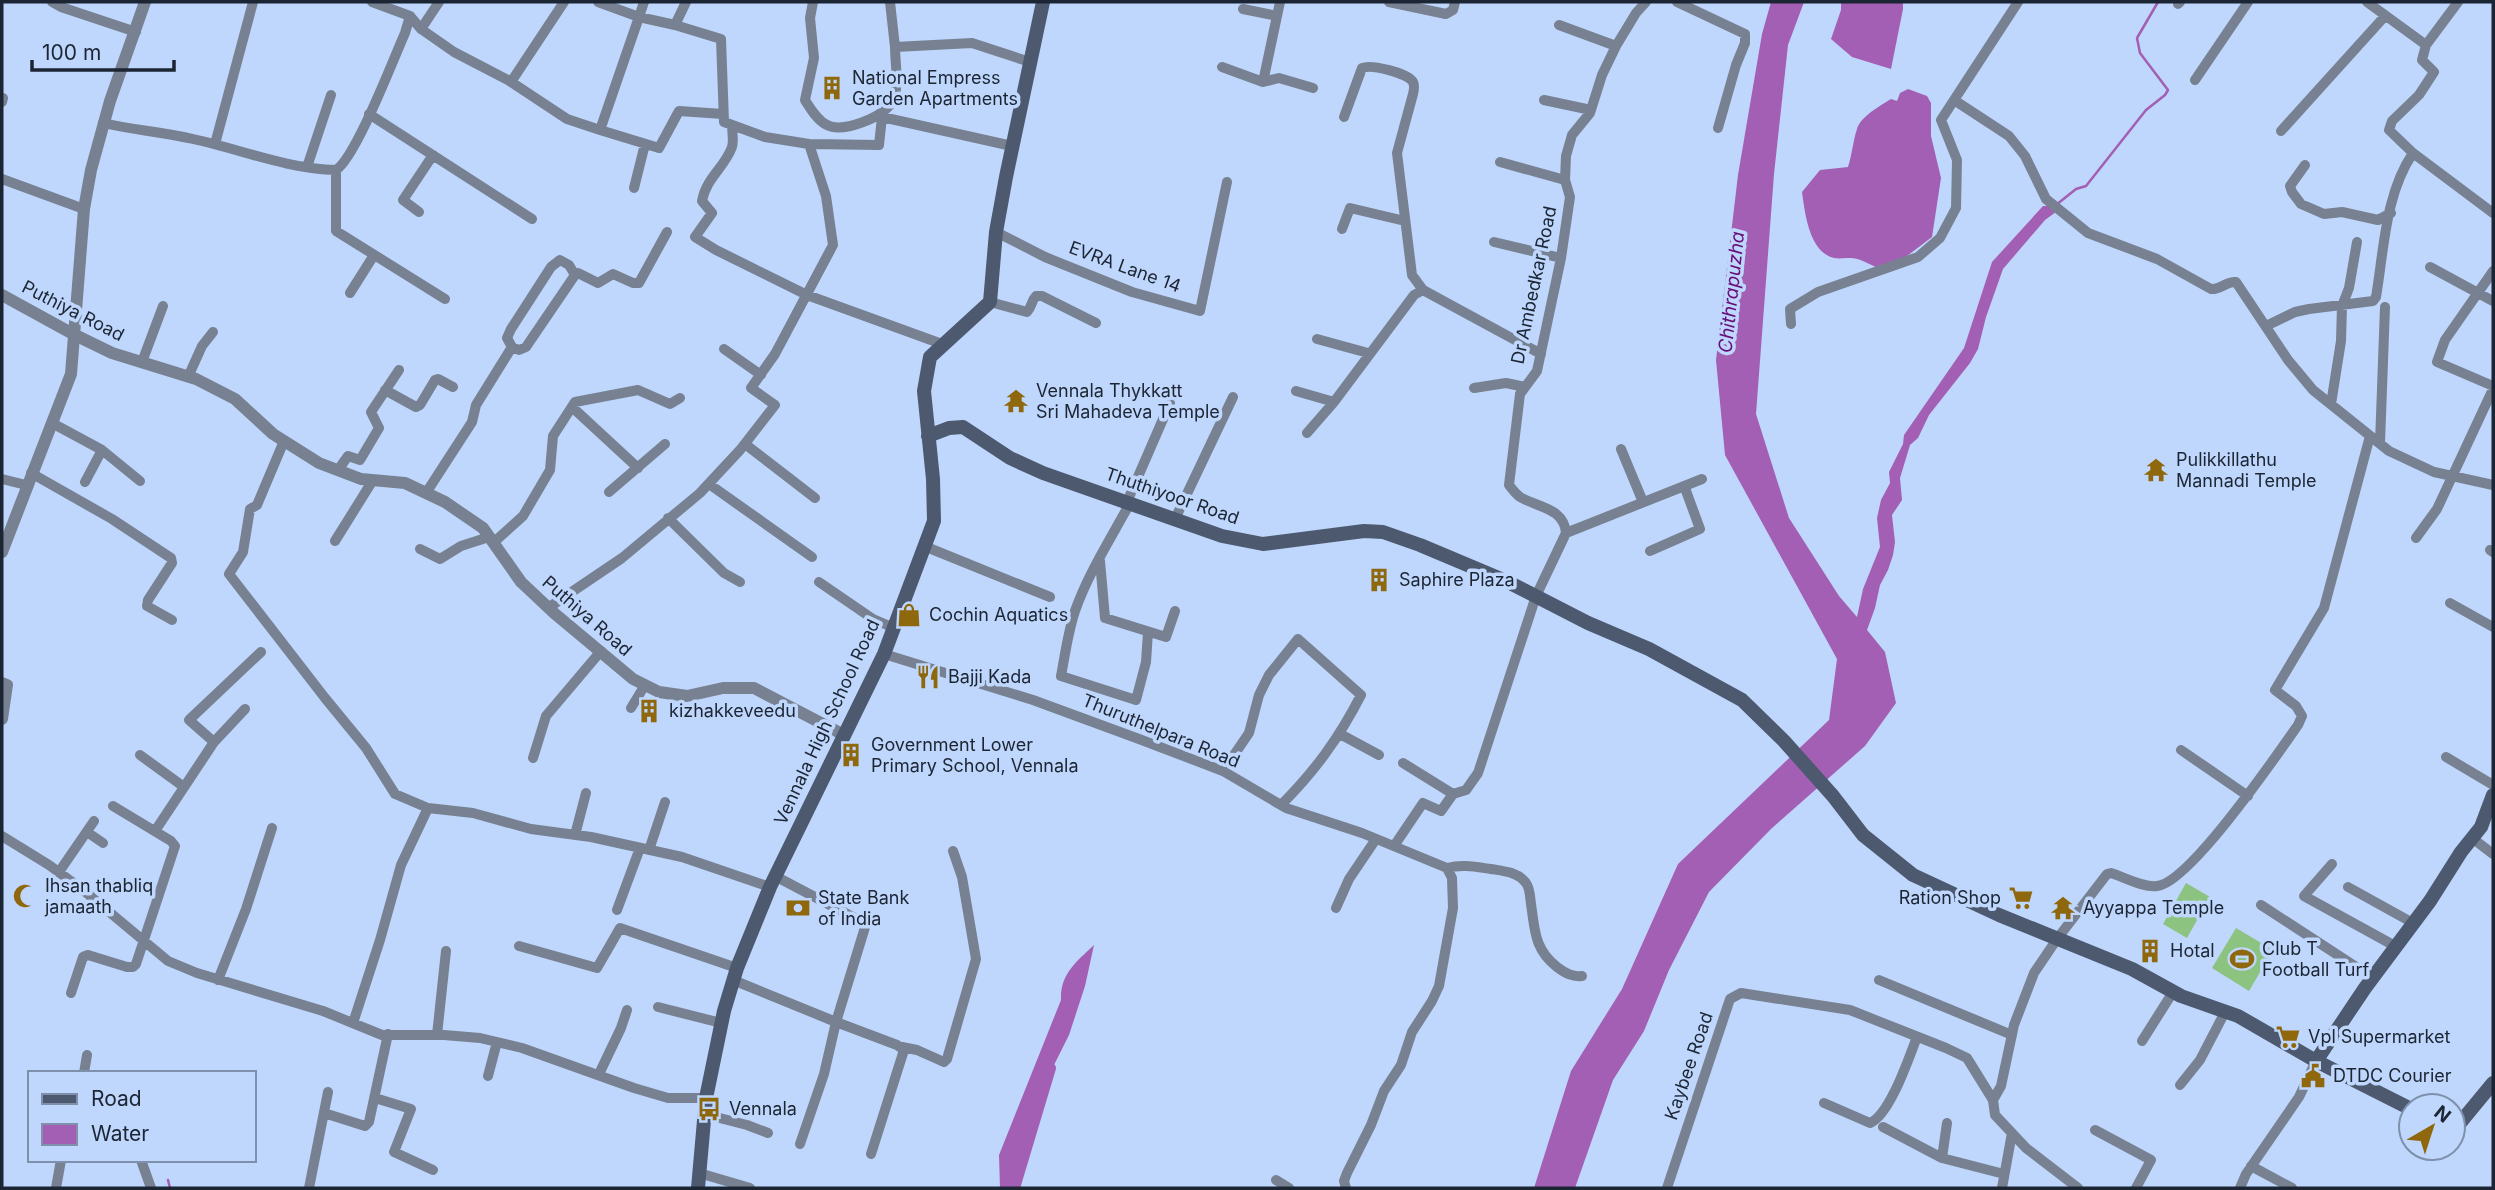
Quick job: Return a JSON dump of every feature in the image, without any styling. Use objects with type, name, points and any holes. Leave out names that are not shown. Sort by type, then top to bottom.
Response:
[{"type":"main road","points":[[990,302],[996,232],[1043,2]]},
{"type":"main road","name":"Vennala High School Road","points":[[699,1181],[706,1098],[721,1023],[735,974],[772,881],[884,654],[934,521],[933,479],[924,391],[930,356],[990,302]]},
{"type":"main road","name":"Thuthiyoor Road","points":[[928,436],[948,428],[963,427],[1010,458],[1043,473],[1222,536],[1263,544],[1364,531],[1383,532],[1458,561],[1536,596],[1588,623],[1649,649],[1742,700],[1784,741],[1833,796],[1863,835],[1913,875],[1999,915],[2132,969],[2173,992],[2238,1016],[2316,1061]]},
{"type":"main road","points":[[2397,1102],[2316,1061],[2481,827],[2493,796]]},
{"type":"main road","points":[[2467,1117],[2493,1083]]},
{"type":"street","points":[[52,2],[136,32]]},
{"type":"street","points":[[2,552],[71,374],[84,209],[91,170],[103,123],[145,2]]},
{"type":"street","points":[[215,144],[253,2]]},
{"type":"street","points":[[372,2],[410,16],[421,29],[454,52],[511,82],[567,119],[645,145],[659,148],[679,111],[723,114]]},
{"type":"street","points":[[421,29],[439,2]]},
{"type":"street","points":[[511,82],[564,2]]},
{"type":"street","points":[[598,2],[639,17],[721,39],[724,122],[765,137],[809,144],[879,145],[882,117],[1012,146]]},
{"type":"street","points":[[600,130],[644,2]]},
{"type":"street","points":[[675,25],[686,2]]},
{"type":"street","points":[[813,2],[810,18],[814,58],[805,100],[827,125],[846,127],[872,119],[891,103],[895,86],[895,47],[890,2]]},
{"type":"street","points":[[1263,82],[1280,2]]},
{"type":"street","points":[[1388,2],[1446,14],[1453,10],[1455,2]]},
{"type":"street","name":"Dr Ambedkar Road","points":[[1566,533],[1566,523],[1559,515],[1518,496],[1509,485],[1520,394],[1537,371],[1561,258],[1570,197],[1565,180],[1566,156],[1572,135],[1591,110],[1602,75],[1616,46],[1646,2]]},
{"type":"street","points":[[1677,2],[1745,34],[1745,43],[1718,128]]},
{"type":"street","points":[[1791,324],[1790,309],[1818,292],[1918,257],[1940,238],[1956,208],[1957,160],[1941,120],[2018,2]]},
{"type":"street","points":[[2195,80],[2248,2]]},
{"type":"street","points":[[2367,2],[2426,45]]},
{"type":"street","points":[[2458,2],[2426,45],[2422,60],[2434,72],[2419,95],[2392,121],[2389,130],[2413,153],[2493,213]]},
{"type":"street","points":[[1243,9],[1277,16]]},
{"type":"street","points":[[103,123],[173,134],[307,167],[336,170],[344,164],[351,152],[405,33],[410,16]]},
{"type":"street","points":[[2281,131],[2385,16]]},
{"type":"street","points":[[1559,25],[1616,46]]},
{"type":"street","points":[[895,47],[972,43],[1030,62]]},
{"type":"street","points":[[1344,117],[1360,71],[1366,66],[1402,75],[1413,82],[1415,86],[1397,153],[1412,275],[1423,290],[1541,354]]},
{"type":"street","points":[[1222,67],[1263,82],[1279,78],[1313,88]]},
{"type":"street","points":[[307,167],[331,95]]},
{"type":"street","points":[[1544,100],[1591,110]]},
{"type":"street","points":[[1954,100],[2009,136],[2025,156],[2049,203],[2088,233],[2157,259],[2211,289],[2217,289],[2229,281],[2236,282],[2288,360],[2313,390],[2389,451],[2434,472],[2493,485]]},
{"type":"street","points":[[369,114],[532,219]]},
{"type":"street","points":[[732,125],[732,147],[709,180],[702,197],[712,213],[695,237],[807,295],[942,344]]},
{"type":"street","points":[[548,608],[622,558],[709,484],[775,405],[751,388],[807,295],[833,245],[826,196],[809,144]]},
{"type":"street","points":[[634,188],[645,145]]},
{"type":"street","points":[[2266,326],[2295,312],[2373,301],[2376,297],[2395,188],[2413,153]]},
{"type":"street","points":[[419,212],[404,200],[433,155]]},
{"type":"street","points":[[1500,162],[1565,180]]},
{"type":"street","points":[[2305,165],[2290,186],[2301,204],[2324,214],[2342,212],[2378,220],[2391,213]]},
{"type":"street","points":[[336,170],[336,231],[445,299]]},
{"type":"street","points":[[2,179],[84,209]]},
{"type":"street","name":"EVRA Lane 14","points":[[996,232],[1045,257],[1132,292],[1200,311],[1227,182]]},
{"type":"street","points":[[1342,229],[1350,208],[1405,221]]},
{"type":"street","points":[[575,275],[569,265],[561,260],[551,267],[511,329],[508,338],[512,347],[519,350],[526,347],[578,273],[598,283],[613,274],[639,283],[667,232]]},
{"type":"street","points":[[1494,242],[1561,258]]},
{"type":"street","points":[[2331,404],[2341,341],[2342,306],[2349,288],[2357,242]]},
{"type":"street","points":[[350,293],[374,256]]},
{"type":"street","points":[[2430,267],[2493,302]]},
{"type":"street","points":[[2416,538],[2437,509],[2493,388],[2437,362],[2445,340],[2493,271]]},
{"type":"street","points":[[1307,433],[1334,402],[1366,360],[1368,353],[1414,295],[1423,290]]},
{"type":"street","name":"Puthiya Road","points":[[2,295],[113,354],[188,377],[235,399],[273,434],[319,463],[361,479],[405,483],[446,502],[482,528],[521,582],[548,608],[633,679],[659,692],[687,696],[723,688],[754,688],[844,735]]},
{"type":"street","points":[[990,302],[1027,312],[1033,299],[1042,296],[1096,323]]},
{"type":"street","points":[[142,362],[163,306]]},
{"type":"street","points":[[1993,1100],[2001,1086],[2012,1035],[2034,973],[2107,874],[2153,886],[2168,883],[2215,836],[2248,796],[2298,725],[2302,716],[2296,706],[2275,690],[2323,608],[2375,440],[2385,307]]},
{"type":"street","points":[[188,377],[202,346],[213,332]]},
{"type":"street","points":[[1317,340],[1368,353]]},
{"type":"street","points":[[426,493],[471,422],[476,405],[512,347]]},
{"type":"street","points":[[724,349],[761,375]]},
{"type":"street","points":[[338,470],[348,456],[360,460],[379,428],[371,412],[399,370]]},
{"type":"street","points":[[386,390],[416,407],[420,405],[435,380],[453,387]]},
{"type":"street","points":[[1475,388],[1506,383],[1525,387]]},
{"type":"street","points":[[420,549],[440,559],[461,546],[491,540],[523,516],[550,470],[553,436],[575,402],[638,390],[670,404],[680,398]]},
{"type":"street","points":[[1296,391],[1334,402]]},
{"type":"street","points":[[1175,519],[1233,397]]},
{"type":"street","points":[[1148,632],[1146,662],[1136,700],[1060,676],[1070,629],[1085,589],[1128,503],[1170,403]]},
{"type":"street","points":[[572,407],[638,468]]},
{"type":"street","points":[[52,423],[102,450],[140,481]]},
{"type":"street","points":[[284,441],[257,505],[250,509],[243,552],[229,574],[366,748],[395,794],[428,808],[473,813],[531,829],[645,849],[772,881],[866,924],[836,1022],[824,1074],[800,1144]]},
{"type":"street","points":[[609,492],[665,444]]},
{"type":"street","points":[[744,444],[815,498]]},
{"type":"street","points":[[1621,449],[1643,502]]},
{"type":"street","points":[[85,482],[102,450]]},
{"type":"street","points":[[2,479],[29,479],[112,519],[171,558],[172,563],[148,600],[147,606],[172,620]]},
{"type":"street","points":[[1394,846],[1423,803],[1441,811],[1453,794],[1466,790],[1478,773],[1536,596],[1566,533],[1702,479]]},
{"type":"street","points":[[335,541],[373,480]]},
{"type":"street","points":[[709,484],[812,557]]},
{"type":"street","points":[[1650,551],[1700,529],[1685,488]]},
{"type":"street","points":[[668,518],[724,573],[740,582]]},
{"type":"street","points":[[924,546],[1051,597]]},
{"type":"street","points":[[1100,558],[1105,618],[1166,637],[1175,611]]},
{"type":"street","points":[[819,582],[873,619],[894,628]]},
{"type":"street","points":[[1085,589],[1103,593]]},
{"type":"street","points":[[2449,603],[2493,627]]},
{"type":"street","points":[[1223,771],[1249,733],[1259,695],[1269,675],[1298,639],[1361,695],[1340,734],[1308,778],[1281,805]]},
{"type":"street","points":[[533,758],[546,716],[601,651]]},
{"type":"street","points":[[214,743],[189,720],[261,652]]},
{"type":"street","name":"Thuruthelpara Road","points":[[884,654],[1032,700],[1223,771],[1281,805],[1447,868]]},
{"type":"street","points":[[2,683],[7,685],[2,719]]},
{"type":"street","points":[[631,708],[645,685]]},
{"type":"street","points":[[155,831],[214,743],[245,709]]},
{"type":"street","points":[[1340,734],[1379,755]]},
{"type":"street","points":[[2181,750],[2248,796]]},
{"type":"street","points":[[140,755],[184,787]]},
{"type":"street","points":[[2446,757],[2493,785]]},
{"type":"street","points":[[1403,763],[1453,794]]},
{"type":"street","points":[[575,835],[586,793]]},
{"type":"street","points":[[617,910],[665,802]]},
{"type":"street","points":[[71,993],[83,957],[88,955],[133,968],[174,846],[171,841],[113,806]]},
{"type":"street","points":[[353,1023],[401,865],[428,808]]},
{"type":"street","points":[[59,872],[94,821]]},
{"type":"street","points":[[218,980],[246,909],[272,828]]},
{"type":"street","points":[[87,832],[103,843]]},
{"type":"street","points":[[2,836],[59,872],[168,961],[218,980],[323,1011],[382,1035],[480,1038],[522,1048],[668,1098],[706,1098]]},
{"type":"street","points":[[2472,838],[2493,854]]},
{"type":"street","points":[[1336,908],[1349,879],[1376,839]]},
{"type":"street","points":[[519,946],[597,968],[620,928],[735,974],[836,1022],[944,1062],[976,959],[962,877],[953,851]]},
{"type":"street","points":[[2332,864],[2304,896],[2395,946]]},
{"type":"street","points":[[1346,1188],[1344,1181],[1347,1173],[1371,1125],[1384,1091],[1398,1072],[1412,1032],[1439,986],[1453,908],[1452,878],[1447,868],[1458,865],[1506,872],[1520,877],[1527,883],[1530,892],[1537,940],[1543,955],[1573,977],[1582,976]]},
{"type":"street","points":[[2348,887],[2413,923]]},
{"type":"street","points":[[2261,905],[2373,978]]},
{"type":"street","points":[[437,1035],[446,951]]},
{"type":"street","points":[[1879,980],[2012,1035]]},
{"type":"street","points":[[2142,1041],[2173,992]]},
{"type":"street","name":"Kaybee Road","points":[[1667,1188],[1730,999],[1741,993],[1850,1010],[1967,1058],[1993,1100],[1995,1115],[2026,1148],[2078,1188]]},
{"type":"street","points":[[658,1007],[721,1023]]},
{"type":"street","points":[[599,1074],[627,1010]]},
{"type":"street","points":[[2180,1085],[2200,1060],[2225,1012]]},
{"type":"street","points":[[324,1113],[365,1126],[369,1122],[388,1034]]},
{"type":"street","points":[[1824,1103],[1870,1123],[1877,1121],[1893,1094],[1917,1037]]},
{"type":"street","points":[[488,1076],[497,1042]]},
{"type":"street","points":[[871,1154],[902,1060],[902,1047]]},
{"type":"street","points":[[84,1071],[87,1055]]},
{"type":"street","points":[[2240,1188],[2251,1166],[2299,1097],[2316,1061]]},
{"type":"street","points":[[309,1188],[328,1092]]},
{"type":"street","points":[[375,1098],[411,1109],[394,1152],[433,1170]]},
{"type":"street","points":[[704,1114],[768,1133]]},
{"type":"street","points":[[1942,1158],[1947,1123]]},
{"type":"street","points":[[1883,1128],[1942,1158],[2004,1174]]},
{"type":"street","points":[[2095,1130],[2151,1160],[2136,1188]]},
{"type":"street","points":[[2001,1188],[2012,1133]]},
{"type":"street","points":[[56,1188],[61,1162]]},
{"type":"street","points":[[142,1162],[151,1188]]},
{"type":"street","points":[[2251,1166],[2292,1188]]},
{"type":"street","points":[[1276,1180],[1289,1188]]},
{"type":"street","points":[[699,1181],[750,1188]]},
{"type":"green space","points":[[2186,883],[2210,897],[2187,938],[2163,924]]},
{"type":"green space","name":"Club T Football Turf","points":[[2236,928],[2273,950],[2249,991],[2212,968]]},
{"type":"water","name":"Chithrapuzha","points":[[1771,2],[1804,2],[1788,45],[1774,174],[1756,414],[1789,518],[1839,596],[1857,617],[1863,589],[1880,547],[1877,518],[1881,500],[1890,483],[1889,472],[1903,444],[1904,435],[1964,348],[1992,262],[2043,206],[2050,206],[2056,212],[2045,220],[2003,269],[1978,349],[1929,415],[1918,438],[1910,445],[1900,478],[1902,500],[1892,515],[1895,542],[1893,555],[1880,585],[1867,630],[1885,652],[1896,703],[1865,746],[1771,829],[1709,892],[1669,970],[1644,1031],[1613,1080],[1575,1188],[1534,1188],[1571,1071],[1622,989],[1678,864],[1829,720],[1837,659],[1725,455],[1716,360],[1738,175],[1762,34]]},
{"type":"water","points":[[1841,2],[1903,2],[1891,69],[1852,57],[1831,39]]},
{"type":"water","points":[[1908,89],[1927,96],[1931,103],[1931,136],[1941,178],[1932,237],[1907,256],[1876,267],[1857,259],[1836,258],[1826,254],[1819,248],[1810,231],[1802,192],[1820,170],[1848,167],[1857,129],[1862,120],[1891,99],[1897,101],[1900,93]]},
{"type":"water","points":[[1094,945],[1085,986],[1069,1035],[1035,1110],[1013,1188],[1000,1188],[999,1155],[1061,1000],[1063,983],[1070,969]]},
{"type":"waterway","points":[[2056,205],[2076,189],[2086,186],[2146,110],[2168,90],[2140,53],[2137,38],[2158,2]]},
{"type":"waterway","points":[[1015,1188],[1051,1068]]},
{"type":"waterway","points":[[168,1180],[170,1188]]},
{"type":"place","name":"National Empress Garden Apartments","points":[[832,88]]},
{"type":"place","name":"Vennala Thykkatt Sri Mahadeva Temple","points":[[1016,401]]},
{"type":"place","name":"Pulikkillathu Mannadi Temple","points":[[2156,470]]},
{"type":"place","name":"Saphire Plaza","points":[[1379,580]]},
{"type":"place","name":"Cochin Aquatics","points":[[909,615]]},
{"type":"place","name":"Bajji Kada","points":[[928,677]]},
{"type":"place","name":"kizhakkeveedu","points":[[649,711]]},
{"type":"place","name":"Government Lower Primary School, Vennala","points":[[851,755]]},
{"type":"place","name":"Ihsan thabliq jamaath","points":[[25,896]]},
{"type":"place","name":"Ration Shop","points":[[2021,898]]},
{"type":"place","name":"State Bank of India","points":[[798,908]]},
{"type":"place","name":"Ayyappa Temple","points":[[2063,908]]},
{"type":"place","name":"Hotal","points":[[2150,951]]},
{"type":"place","name":"Club T Football Turf","points":[[2242,959]]},
{"type":"place","name":"Vpl Supermarket","points":[[2288,1037]]},
{"type":"place","name":"DTDC Courier","points":[[2313,1076]]},
{"type":"place","name":"Vennala","points":[[709,1109]]}]
